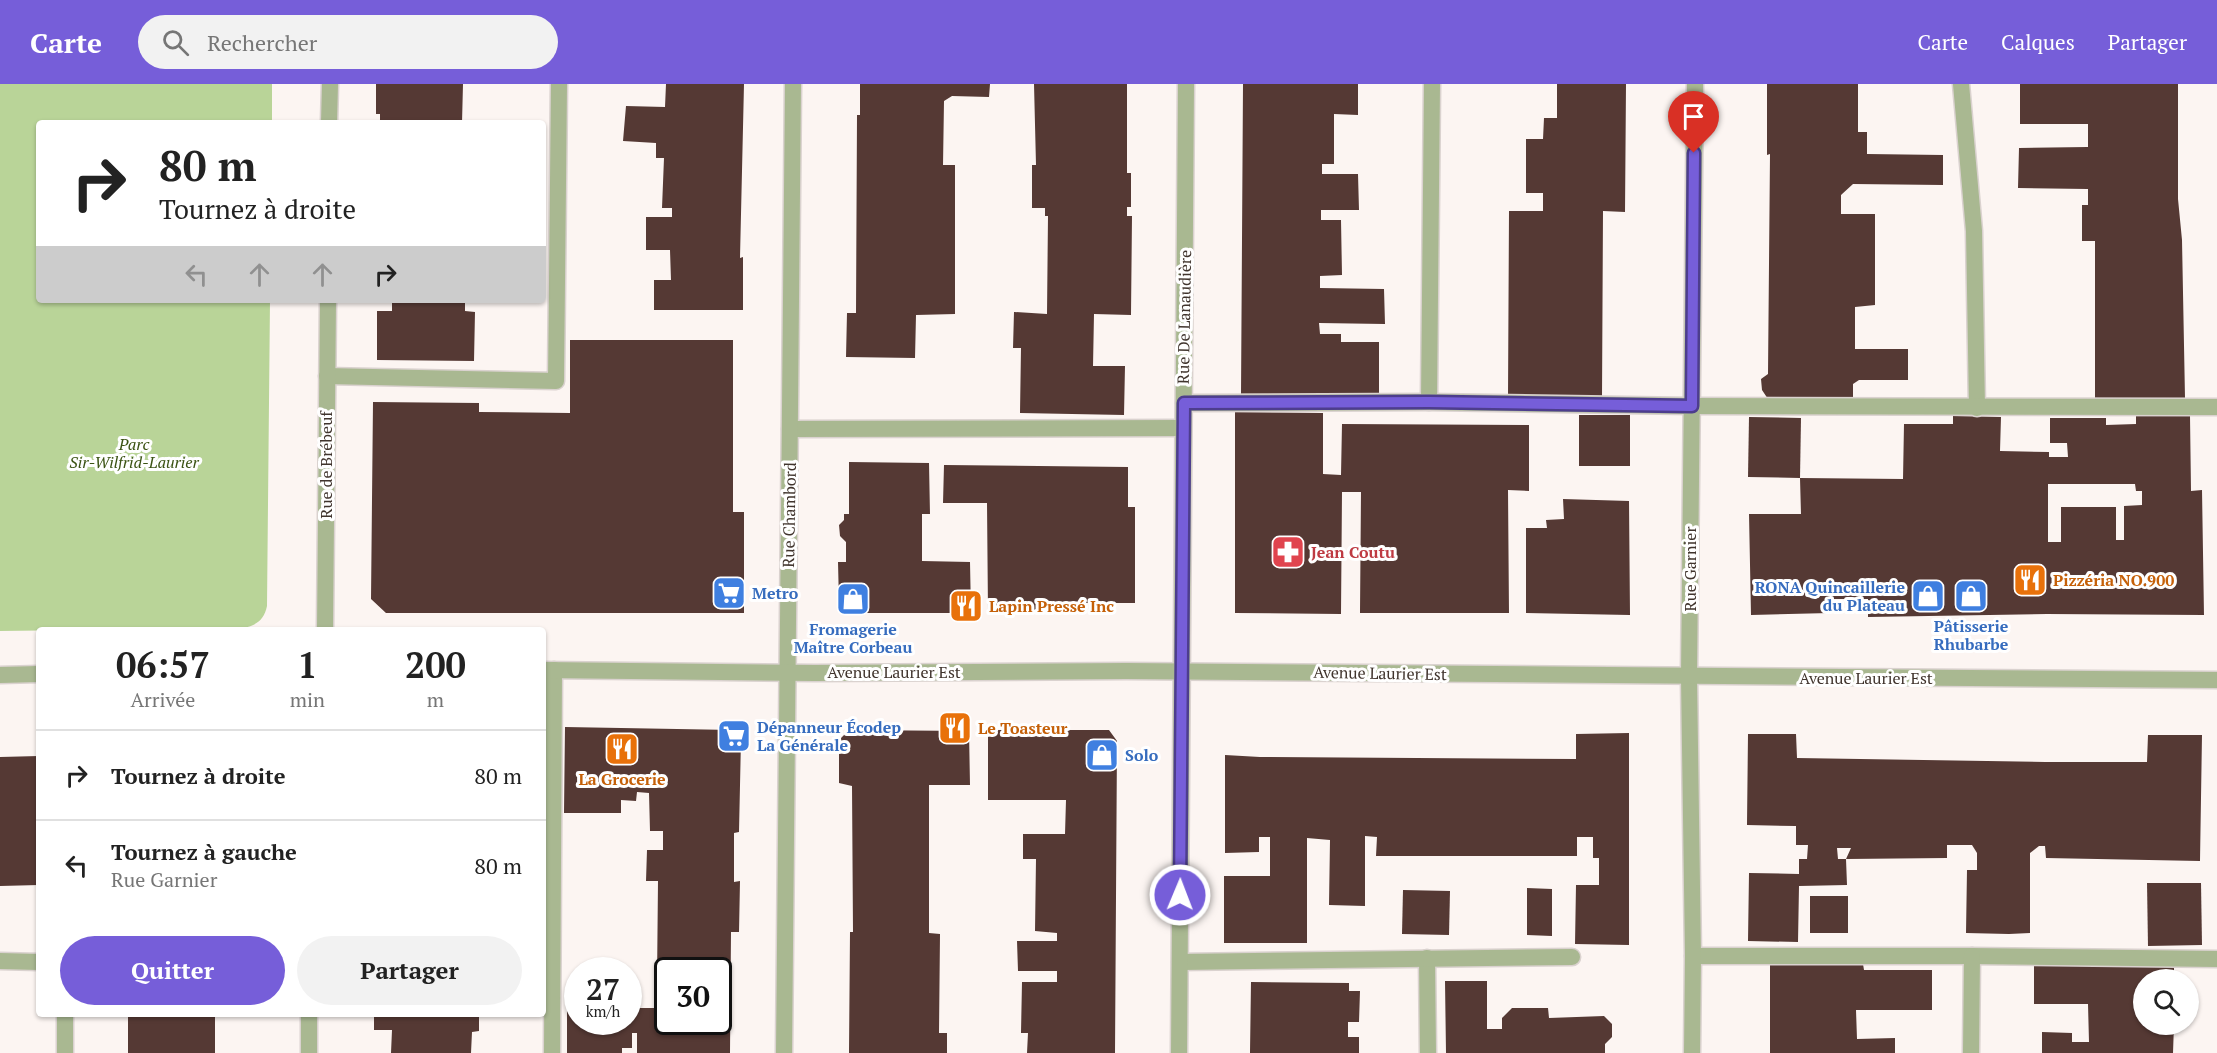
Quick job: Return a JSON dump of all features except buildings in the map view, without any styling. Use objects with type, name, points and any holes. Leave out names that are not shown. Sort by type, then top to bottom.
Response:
[{"type":"street","points":[[329,120],[330,84]]},
{"type":"street","points":[[327,376],[556,381],[559,84]]},
{"type":"street","name":"Rue Chambord","points":[[784,1053],[793,84]]},
{"type":"street","name":"Rue De Lanaudière","points":[[1179,1053],[1186,84]]},
{"type":"street","points":[[1429,402],[1432,84]]},
{"type":"street","name":"Rue Garnier","points":[[1692,1053],[1689,677],[1695,84]]},
{"type":"street","points":[[1961,84],[1974,231],[1977,408]]},
{"type":"street","name":"Rue de Brébeuf","points":[[325,627],[328,303]]},
{"type":"street","points":[[1184,403],[1429,402],[1977,408],[2217,407]]},
{"type":"street","points":[[790,429],[1183,428]]},
{"type":"street","points":[[549,670],[552,1053]]},
{"type":"street","name":"Avenue Laurier Est","points":[[549,670],[788,673],[1181,671],[2217,680]]},
{"type":"street","points":[[0,675],[36,674]]},
{"type":"street","points":[[1693,956],[2217,959]]},
{"type":"street","points":[[1971,1053],[1972,956]]},
{"type":"street","points":[[1180,962],[1572,957]]},
{"type":"street","points":[[1427,958],[1428,1053]]},
{"type":"street","points":[[0,961],[36,962]]},
{"type":"street","points":[[65,1017],[65,1053]]},
{"type":"street","points":[[309,1017],[309,1053]]},
{"type":"green space","name":"Parc Sir-Wilfrid-Laurier","points":[[0,84],[272,84],[272,120],[36,120],[36,303],[270,303],[267,606],[264,615],[259,621],[246,627],[36,627],[36,631],[0,631]]},
{"type":"place","name":"Jean Coutu","points":[[1288,552]]},
{"type":"place","name":"Pizzéria NO.900","points":[[2030,580]]},
{"type":"place","name":"Metro","points":[[729,593]]},
{"type":"place","name":"RONA Quincaillerie du Plateau","points":[[1928,596]]},
{"type":"place","name":"Pâtisserie Rhubarbe","points":[[1971,596]]},
{"type":"place","name":"Fromagerie Maître Corbeau","points":[[853,599]]},
{"type":"place","name":"Lapin Pressé Inc","points":[[966,606]]},
{"type":"place","name":"Le Toasteur","points":[[955,728]]},
{"type":"place","name":"Dépanneur Écodep La Générale","points":[[734,736]]},
{"type":"place","name":"La Grocerie","points":[[622,749]]},
{"type":"place","name":"Solo","points":[[1102,755]]},
{"type":"route","points":[[1180,895],[1184,403],[1429,402],[1692,406],[1694,153]]}]
